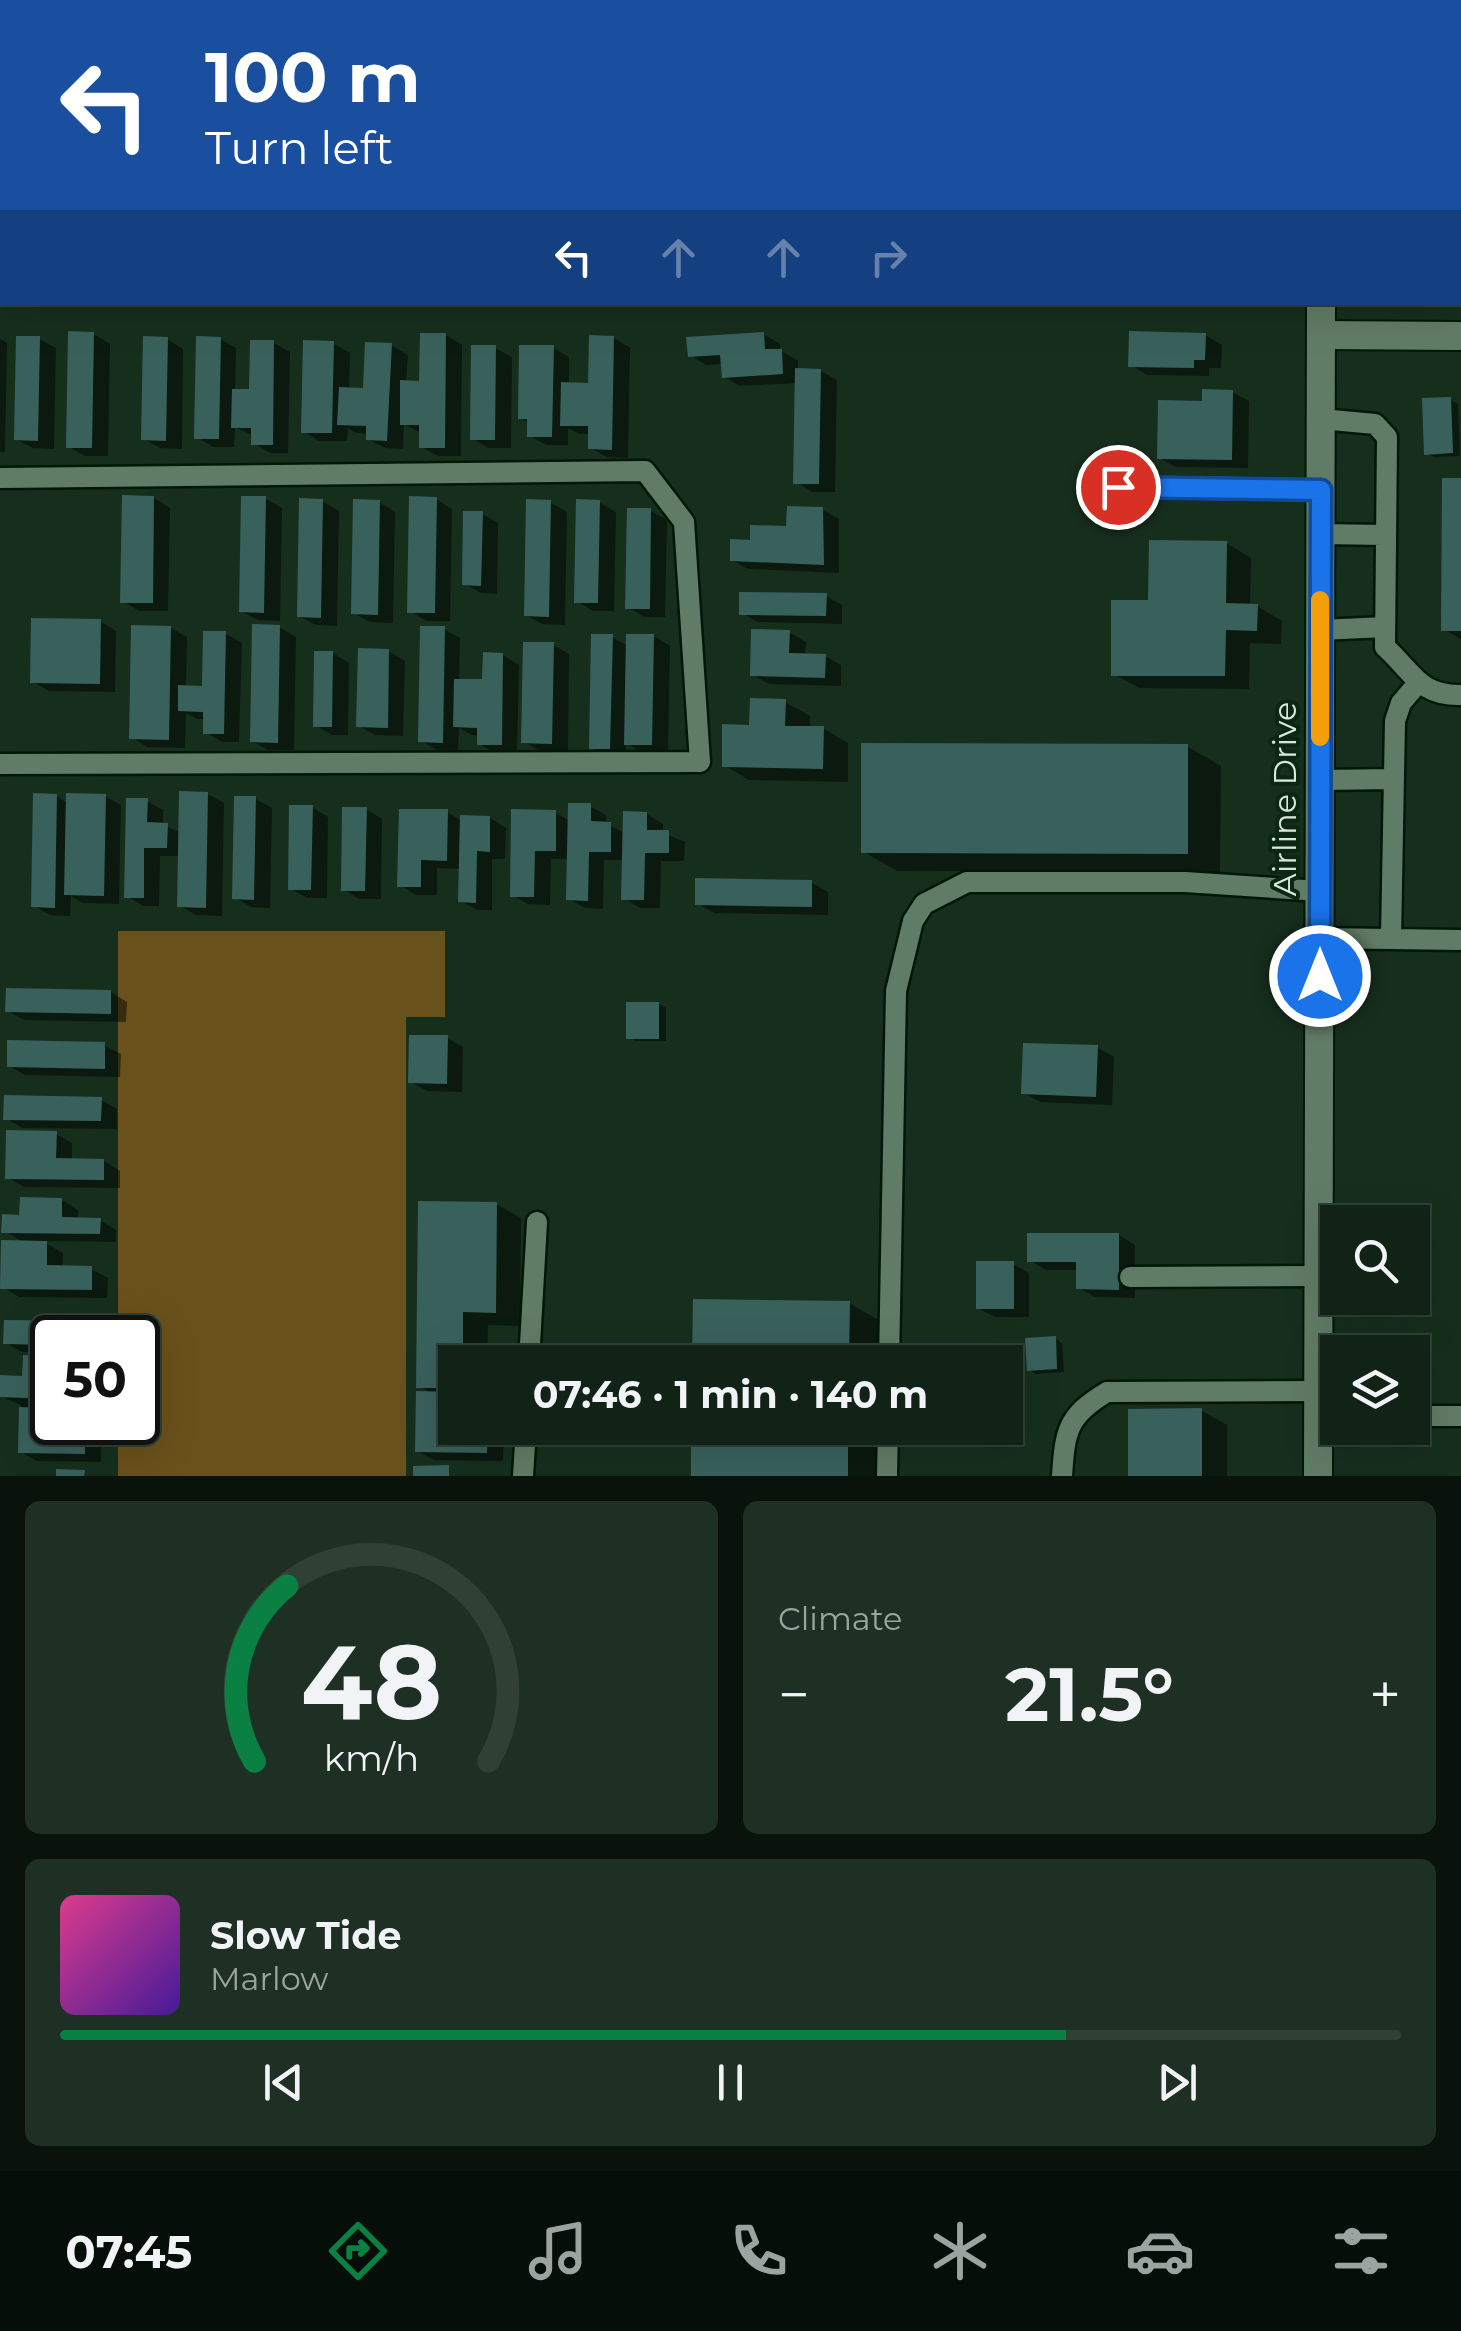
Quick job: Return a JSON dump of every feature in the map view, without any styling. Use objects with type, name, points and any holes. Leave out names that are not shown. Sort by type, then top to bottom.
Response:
[{"type":"main road","name":"Airline Drive","points":[[1321,305],[1322,1335]]},
{"type":"main road","points":[[1321,336],[1461,336]]},
{"type":"main road","name":"Airline Drive","points":[[1318,1476],[1321,1445]]},
{"type":"lane","points":[[1321,419],[1375,424],[1387,437],[1385,647],[1418,683],[1441,696],[1461,695]]},
{"type":"lane","points":[[0,478],[645,471],[684,522],[700,762],[0,764]]},
{"type":"lane","points":[[1118,487],[1321,490]]},
{"type":"lane","points":[[1320,534],[1386,535]]},
{"type":"lane","points":[[1320,630],[1385,627]]},
{"type":"lane","points":[[1391,939],[1395,721],[1401,703],[1418,683]]},
{"type":"lane","points":[[1320,780],[1394,779]]},
{"type":"lane","points":[[890,1345],[896,991],[913,921],[924,904],[966,882],[1185,882],[1320,891]]},
{"type":"lane","points":[[1320,938],[1461,940]]},
{"type":"lane","points":[[530,1345],[536,1222]]},
{"type":"lane","points":[[1130,1276],[1319,1276]]},
{"type":"lane","points":[[1062,1476],[1068,1426],[1081,1408],[1107,1392],[1320,1409]]},
{"type":"lane","points":[[1430,1416],[1461,1416]]},
{"type":"lane","points":[[523,1476],[525,1445]]},
{"type":"lane","points":[[887,1476],[888,1445]]},
{"type":"shaded area","points":[[118,931],[445,931],[445,1017],[406,1017],[406,1476],[118,1476],[118,1445],[160,1445],[160,1315],[118,1315]]},
{"type":"building","points":[[68,331],[94,332],[92,448],[66,448]]},
{"type":"building","points":[[1129,331],[1206,333],[1205,360],[1194,360],[1194,368],[1128,367]]},
{"type":"building","points":[[764,332],[765,349],[782,349],[783,374],[722,378],[720,355],[688,357],[686,337]]},
{"type":"building","points":[[420,333],[446,333],[445,448],[419,448],[419,425],[400,425],[400,380],[419,381]]},
{"type":"building","points":[[589,335],[614,336],[612,450],[588,449],[588,426],[560,426],[561,382],[588,383]]},
{"type":"building","points":[[16,336],[40,336],[38,441],[14,440]]},
{"type":"building","points":[[143,336],[168,337],[166,441],[141,440]]},
{"type":"building","points":[[196,336],[221,337],[219,439],[194,439]]},
{"type":"building","points":[[250,340],[274,340],[273,445],[251,445],[251,428],[231,428],[232,389],[249,389]]},
{"type":"building","points":[[303,340],[334,341],[332,433],[301,433]]},
{"type":"building","points":[[365,342],[392,343],[387,441],[366,440],[366,426],[337,425],[339,387],[363,388]]},
{"type":"building","points":[[471,345],[496,345],[495,440],[470,440]]},
{"type":"building","points":[[519,345],[554,345],[552,437],[527,437],[527,419],[518,419]]},
{"type":"building","points":[[795,368],[821,369],[819,484],[793,484]]},
{"type":"building","points":[[1202,389],[1233,390],[1232,460],[1157,459],[1158,400],[1202,401]]},
{"type":"building","points":[[1451,397],[1453,453],[1424,455],[1422,398]]},
{"type":"building","points":[[1442,478],[1461,478],[1461,631],[1441,631]]},
{"type":"building","points":[[122,495],[154,496],[153,603],[120,603]]},
{"type":"building","points":[[241,496],[266,496],[264,613],[239,612]]},
{"type":"building","points":[[409,496],[437,497],[435,613],[407,613]]},
{"type":"building","points":[[299,498],[323,499],[321,618],[297,617]]},
{"type":"building","points":[[353,499],[380,500],[378,615],[351,614]]},
{"type":"building","points":[[526,499],[551,500],[549,617],[524,616]]},
{"type":"building","points":[[576,499],[600,500],[598,603],[574,603]]},
{"type":"building","points":[[787,506],[823,507],[824,565],[730,561],[730,539],[750,540],[750,525],[786,526]]},
{"type":"building","points":[[627,508],[651,508],[650,609],[625,609]]},
{"type":"building","points":[[463,511],[483,511],[481,586],[462,585]]},
{"type":"building","points":[[1149,540],[1227,541],[1226,603],[1258,604],[1257,631],[1226,630],[1225,676],[1111,676],[1111,600],[1148,600]]},
{"type":"building","points":[[739,592],[827,593],[826,616],[739,615]]},
{"type":"building","points":[[31,618],[101,619],[100,684],[30,683]]},
{"type":"building","points":[[252,624],[280,625],[278,743],[250,742]]},
{"type":"building","points":[[131,625],[171,626],[169,740],[129,739]]},
{"type":"building","points":[[420,626],[445,626],[443,743],[418,742]]},
{"type":"building","points":[[751,629],[790,630],[789,653],[826,654],[825,678],[750,676]]},
{"type":"building","points":[[203,631],[226,631],[224,734],[203,734],[203,712],[178,711],[178,685],[202,686]]},
{"type":"building","points":[[591,634],[613,634],[610,749],[589,749]]},
{"type":"building","points":[[626,634],[654,634],[652,745],[624,745]]},
{"type":"building","points":[[523,642],[554,642],[552,744],[521,743]]},
{"type":"building","points":[[358,648],[389,649],[388,728],[356,727]]},
{"type":"building","points":[[314,651],[333,651],[332,727],[313,727]]},
{"type":"building","points":[[483,652],[503,653],[502,745],[477,745],[477,728],[453,727],[454,679],[482,679]]},
{"type":"building","points":[[750,698],[786,699],[785,726],[824,726],[823,769],[722,767],[722,724],[749,725]]},
{"type":"building","points":[[861,743],[1188,744],[1188,854],[861,853]]},
{"type":"building","points":[[179,791],[208,792],[206,908],[177,907]]},
{"type":"building","points":[[33,793],[57,794],[55,908],[31,907]]},
{"type":"building","points":[[66,793],[106,794],[104,896],[64,895]]},
{"type":"building","points":[[234,796],[256,796],[254,900],[232,899]]},
{"type":"building","points":[[126,798],[148,798],[147,822],[168,823],[167,848],[144,848],[144,898],[124,898]]},
{"type":"building","points":[[568,803],[591,803],[591,821],[611,822],[611,852],[589,852],[588,901],[566,900]]},
{"type":"building","points":[[289,805],[313,805],[311,890],[288,890]]},
{"type":"building","points":[[342,807],[367,807],[365,891],[341,891]]},
{"type":"building","points":[[399,809],[448,809],[447,861],[421,860],[421,887],[397,887]]},
{"type":"building","points":[[511,809],[556,810],[556,851],[535,851],[534,897],[510,897]]},
{"type":"building","points":[[623,811],[647,812],[647,830],[669,830],[669,853],[645,853],[644,900],[621,900]]},
{"type":"building","points":[[460,815],[490,816],[490,852],[477,851],[476,903],[458,902]]},
{"type":"building","points":[[695,878],[812,880],[812,907],[695,905]]},
{"type":"building","points":[[6,988],[111,990],[111,1014],[5,1012]]},
{"type":"building","points":[[626,1002],[659,1002],[659,1039],[626,1039]]},
{"type":"building","points":[[409,1035],[448,1035],[447,1084],[408,1083]]},
{"type":"building","points":[[7,1040],[105,1042],[105,1069],[7,1067]]},
{"type":"building","points":[[1023,1043],[1098,1045],[1096,1097],[1021,1094]]},
{"type":"building","points":[[4,1095],[102,1097],[101,1121],[3,1120]]},
{"type":"building","points":[[6,1130],[57,1131],[56,1158],[104,1159],[104,1180],[5,1179]]},
{"type":"building","points":[[20,1197],[62,1198],[62,1217],[101,1218],[100,1234],[1,1233],[2,1214],[19,1215]]},
{"type":"building","points":[[418,1201],[497,1202],[496,1313],[463,1312],[463,1345],[438,1345],[438,1388],[416,1388]]},
{"type":"building","points":[[1027,1233],[1119,1233],[1119,1290],[1076,1289],[1076,1262],[1027,1262]]},
{"type":"building","points":[[1,1240],[47,1241],[47,1265],[92,1266],[92,1290],[0,1289]]},
{"type":"building","points":[[976,1261],[1014,1261],[1014,1309],[976,1309]]},
{"type":"building","points":[[693,1299],[850,1301],[849,1345],[692,1345]]},
{"type":"building","points":[[4,1320],[30,1320],[30,1345],[3,1344]]},
{"type":"building","points":[[1056,1336],[1057,1369],[1027,1371],[1025,1338]]},
{"type":"building","points":[[23,1355],[30,1355],[30,1398],[0,1397],[0,1375],[22,1376]]},
{"type":"building","points":[[416,1391],[438,1392],[438,1445],[487,1445],[487,1453],[415,1452]]},
{"type":"building","points":[[19,1407],[30,1407],[30,1445],[85,1445],[85,1454],[18,1453]]},
{"type":"building","points":[[1202,1408],[1202,1476],[1128,1476],[1128,1409]]},
{"type":"building","points":[[691,1445],[848,1445],[848,1476],[691,1476]]},
{"type":"building","points":[[449,1465],[449,1476],[413,1476],[413,1466]]},
{"type":"building","points":[[56,1469],[85,1470],[84,1476],[56,1476]]},
{"type":"slow traffic","points":[[1320,600],[1320,737]]},
{"type":"route","points":[[1118,487],[1321,490],[1320,976]]}]
